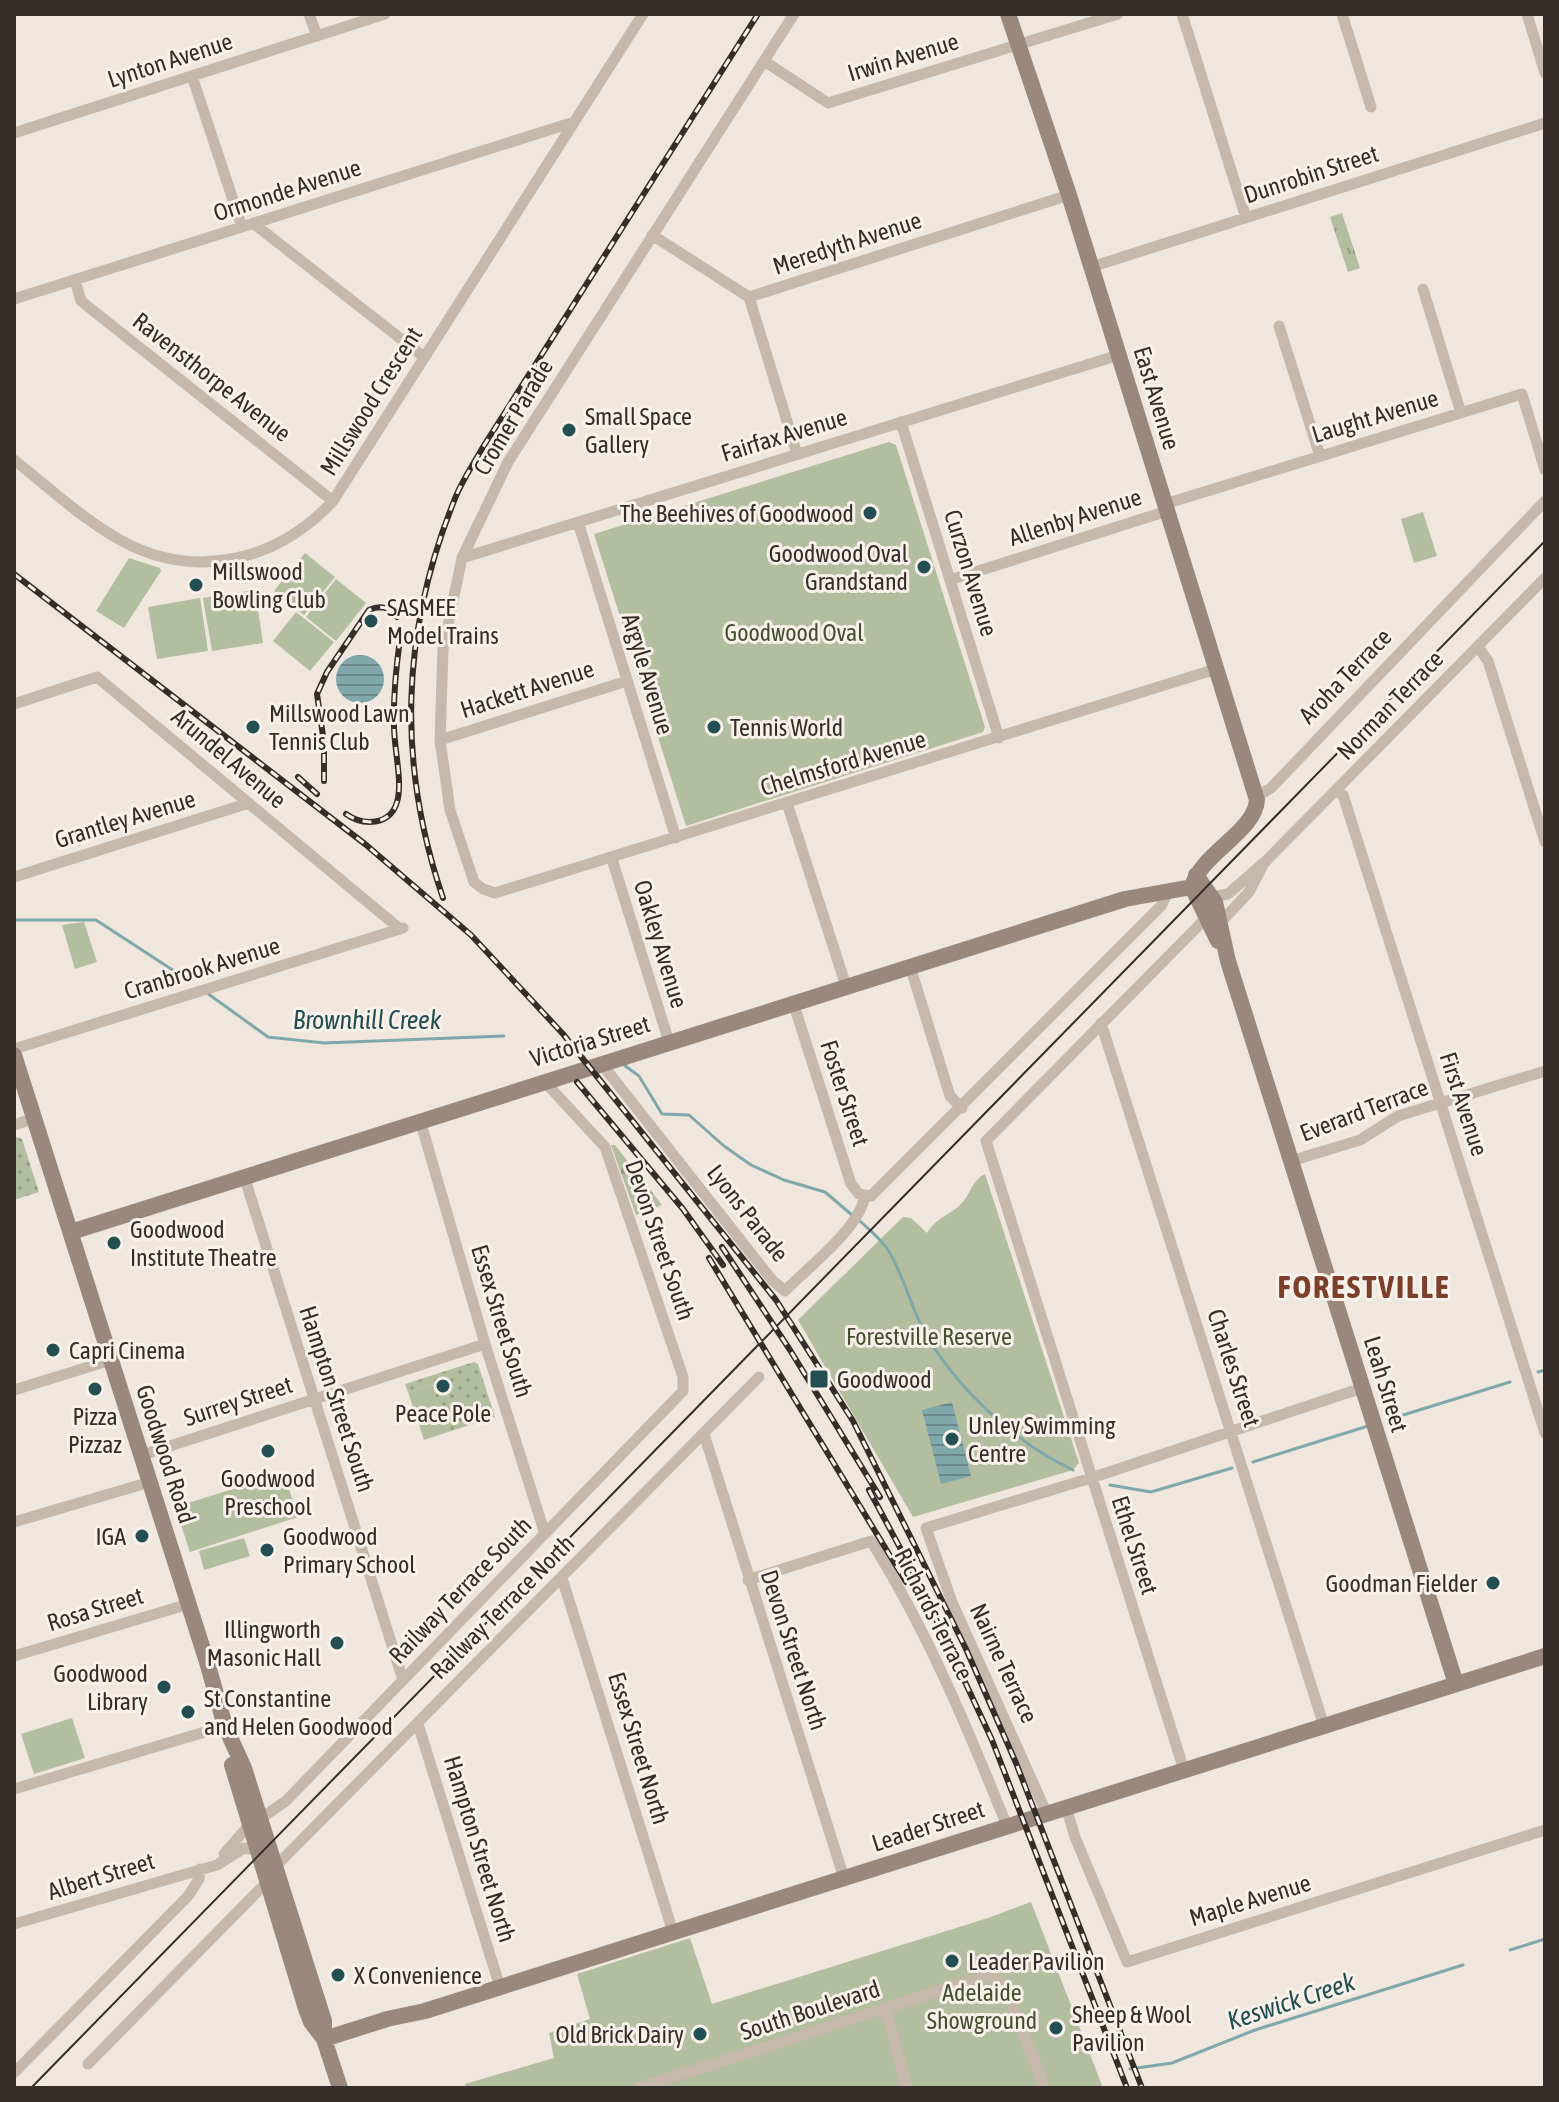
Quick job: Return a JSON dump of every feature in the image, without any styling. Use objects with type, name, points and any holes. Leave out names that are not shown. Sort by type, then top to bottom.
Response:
[{"type":"street","points":[[309,14],[317,36]]},
{"type":"street","name":"Lynton Avenue","points":[[14,133],[385,14]]},
{"type":"street","name":"Millswood Crescent","points":[[14,460],[120,540],[152,553],[185,560],[220,561],[262,551],[309,524],[333,501],[643,14]]},
{"type":"street","name":"Cromer Parade","points":[[483,889],[474,882],[450,810],[440,740],[443,649],[462,558],[508,462],[794,14]]},
{"type":"street","name":"East Avenue","points":[[1008,14],[1069,195],[1256,797]]},
{"type":"street","points":[[1018,45],[1118,14]]},
{"type":"street","points":[[1182,14],[1246,218]]},
{"type":"street","points":[[1342,14],[1371,107]]},
{"type":"street","points":[[1527,14],[1545,73]]},
{"type":"street","name":"Irwin Avenue","points":[[764,61],[828,103],[1018,45]]},
{"type":"street","points":[[192,76],[248,225],[424,357]]},
{"type":"street","name":"Ormonde Avenue","points":[[14,299],[574,122]]},
{"type":"street","name":"Dunrobin Street","points":[[1091,267],[1545,123]]},
{"type":"street","name":"Meredyth Avenue","points":[[652,235],[749,297],[1069,195]]},
{"type":"street","name":"Ravensthorpe Avenue","points":[[75,280],[81,301],[333,501]]},
{"type":"street","points":[[1423,289],[1461,413]]},
{"type":"street","points":[[749,297],[797,454]]},
{"type":"street","points":[[1279,326],[1320,456]]},
{"type":"street","name":"Fairfax Avenue","points":[[462,558],[1119,355]]},
{"type":"street","name":"Laught Avenue","points":[[1166,507],[1522,394],[1545,470]]},
{"type":"street","name":"Curzon Avenue","points":[[901,422],[999,738]]},
{"type":"street","name":"Aroha Terrace","points":[[1194,881],[1251,817],[1257,805],[1256,797],[1271,788],[1545,501]]},
{"type":"street","name":"Allenby Avenue","points":[[950,580],[1166,507]]},
{"type":"street","name":"Argyle Avenue","points":[[578,522],[676,838]]},
{"type":"street","name":"Norman Terrace","points":[[1212,897],[1228,894],[1266,861],[1545,578]]},
{"type":"street","points":[[1478,647],[1488,661],[1545,842]]},
{"type":"street","name":"Chelmsford Avenue","points":[[483,889],[495,893],[612,859],[1216,669]]},
{"type":"street","name":"Arundel Avenue","points":[[14,704],[97,677],[402,929]]},
{"type":"street","name":"Hackett Avenue","points":[[440,740],[627,681]]},
{"type":"street","name":"First Avenue","points":[[1337,790],[1343,795],[1545,1433]]},
{"type":"street","name":"Grantley Avenue","points":[[14,877],[249,803]]},
{"type":"street","points":[[787,803],[846,986]]},
{"type":"street","name":"Oakley Avenue","points":[[612,859],[669,1042]]},
{"type":"street","name":"Norman Terrace","points":[[987,1149],[986,1141],[990,1134],[1101,1023],[1214,919],[1249,892],[1266,861]]},
{"type":"street","name":"Victoria Street","points":[[1125,899],[1173,890],[1194,881]]},
{"type":"street","name":"Victoria Street","points":[[71,1232],[1125,899],[1166,882],[1194,881]]},
{"type":"street","name":"Leah Street","points":[[1194,881],[1212,897],[1214,919]]},
{"type":"street","name":"Leah Street","points":[[1194,881],[1214,919],[1228,961],[1456,1684]]},
{"type":"street","points":[[862,1199],[877,1192],[962,1108],[1173,890]]},
{"type":"street","name":"Cranbrook Avenue","points":[[14,1052],[402,929]]},
{"type":"street","points":[[910,966],[950,1096],[962,1108]]},
{"type":"street","name":"Foster Street","points":[[793,1002],[851,1184],[862,1199]]},
{"type":"street","name":"Charles Street","points":[[1101,1023],[1324,1726]]},
{"type":"street","name":"Goodwood Road","points":[[14,1052],[189,1604],[225,1729],[233,1770],[263,1846],[267,1882],[306,2009],[311,2022],[324,2039]]},
{"type":"street","name":"Lyons Parade","points":[[601,1063],[772,1280],[785,1291],[850,1226],[862,1199]]},
{"type":"street","name":"Everard Terrace","points":[[1291,1161],[1360,1140],[1398,1116],[1545,1071]]},
{"type":"street","name":"Devon Street South","points":[[544,1081],[605,1147],[684,1387]]},
{"type":"street","points":[[14,1125],[35,1118]]},
{"type":"street","name":"Essex Street South","points":[[420,1120],[485,1344],[545,1534]]},
{"type":"street","name":"Ethel Street","points":[[987,1149],[1184,1770]]},
{"type":"street","name":"Hampton Street South","points":[[244,1176],[403,1680]]},
{"type":"street","name":"Surrey Street","points":[[142,1455],[485,1344]]},
{"type":"street","points":[[14,1390],[111,1360]]},
{"type":"street","name":"Railway Terrace North","points":[[276,1866],[759,1377]]},
{"type":"street","name":"Railway Terrace South","points":[[255,1822],[286,1801],[678,1398],[684,1387]]},
{"type":"street","points":[[1091,1478],[1362,1388]]},
{"type":"street","name":"Devon Street North","points":[[704,1434],[844,1878]]},
{"type":"street","name":"Nairne Terrace","points":[[1047,1814],[952,1602],[926,1528],[1091,1478]]},
{"type":"street","points":[[14,1522],[150,1482]]},
{"type":"street","name":"Richards Terrace","points":[[748,1580],[871,1541],[897,1582],[931,1648],[1007,1826]]},
{"type":"street","name":"Essex Street North","points":[[562,1578],[673,1932]]},
{"type":"street","name":"Rosa Street","points":[[14,1656],[189,1604]]},
{"type":"street","name":"Leader Street","points":[[324,2039],[500,1987],[1545,1656]]},
{"type":"street","name":"Hampton Street North","points":[[418,1724],[500,1987]]},
{"type":"street","points":[[14,1789],[225,1729]]},
{"type":"street","name":"Maple Avenue","points":[[1066,1807],[1075,1837],[1127,1962],[1545,1830]]},
{"type":"street","name":"Albert Street","points":[[200,1869],[223,1854],[255,1822]]},
{"type":"street","points":[[263,1846],[282,1851],[297,1846]]},
{"type":"street","name":"Goodwood Road","points":[[263,1846],[276,1866],[324,2021],[324,2039],[340,2088]]},
{"type":"street","name":"Albert Street","points":[[14,1924],[221,1863],[244,1848],[263,1846]]},
{"type":"street","points":[[14,2073],[189,1895],[199,1879],[200,1869]]},
{"type":"street","points":[[88,2064],[267,1882]]},
{"type":"street","name":"South Boulevard","points":[[639,2088],[982,1977],[994,1978],[1004,1985],[1045,2088]]},
{"type":"street","points":[[886,2009],[907,2088]]},
{"type":"green space","points":[[1342,213],[1360,268],[1348,272],[1330,217]]},
{"type":"green space","name":"Goodwood Oval","points":[[889,442],[896,445],[985,727],[983,732],[686,826],[594,534]]},
{"type":"green space","points":[[1423,512],[1437,556],[1414,563],[1401,519]]},
{"type":"green space","points":[[305,553],[335,577],[304,615],[274,591]]},
{"type":"green space","points":[[129,558],[160,568],[161,571],[124,628],[96,611]]},
{"type":"green space","points":[[336,579],[366,603],[336,641],[306,617]]},
{"type":"green space","points":[[255,590],[263,643],[212,651],[203,598]]},
{"type":"green space","points":[[200,598],[208,651],[157,659],[148,607]]},
{"type":"green space","points":[[296,612],[334,642],[310,671],[273,641]]},
{"type":"green space","points":[[84,922],[97,962],[75,969],[62,925]]},
{"type":"green space","points":[[14,1138],[22,1139],[39,1192],[14,1200]]},
{"type":"green space","points":[[611,1145],[615,1145],[662,1205],[636,1215]]},
{"type":"green space","name":"Forestville Reserve","points":[[985,1174],[1079,1463],[1073,1470],[913,1517],[798,1320],[903,1217],[911,1218],[927,1233],[961,1204],[977,1180]]},
{"type":"green space","points":[[474,1362],[478,1364],[495,1417],[448,1432],[432,1385],[408,1392],[405,1384]]},
{"type":"green space","points":[[432,1385],[448,1432],[424,1440],[408,1392]]},
{"type":"green space","points":[[284,1473],[298,1517],[190,1552],[175,1507]]},
{"type":"green space","points":[[244,1538],[250,1556],[204,1570],[199,1551]]},
{"type":"green space","points":[[72,1718],[85,1758],[34,1774],[21,1734]]},
{"type":"green space","name":"Adelaide Showground","points":[[1031,1902],[1103,2088],[466,2088],[465,2084],[554,2058],[549,2033],[590,2019],[577,1974],[690,1938],[712,2004]]},
{"type":"water","points":[[360,655],[377,662],[384,679],[377,696],[360,703],[343,696],[336,679],[343,662]]},
{"type":"water","points":[[952,1402],[971,1476],[941,1484],[922,1410]]},
{"type":"waterway","name":"Brownhill Creek","points":[[14,920],[96,920],[188,980]]},
{"type":"waterway","name":"Brownhill Creek","points":[[207,993],[268,1037],[324,1043],[504,1036]]},
{"type":"waterway","name":"Brownhill Creek","points":[[624,1065],[639,1076],[662,1114],[689,1115],[751,1165],[784,1180],[825,1192],[852,1215]]},
{"type":"waterway","name":"Brownhill Creek","points":[[858,1219],[888,1250],[923,1329],[951,1371],[1008,1429],[1051,1459],[1073,1470]]},
{"type":"waterway","name":"Brownhill Creek","points":[[1538,1372],[1545,1370]]},
{"type":"waterway","name":"Brownhill Creek","points":[[1387,1420],[1510,1382]]},
{"type":"waterway","name":"Brownhill Creek","points":[[1253,1462],[1368,1426]]},
{"type":"waterway","name":"Brownhill Creek","points":[[1110,1485],[1151,1492],[1232,1468]]},
{"type":"waterway","name":"Keswick Creek","points":[[1510,1950],[1545,1939]]},
{"type":"waterway","name":"Keswick Creek","points":[[1130,2069],[1172,2063],[1255,2030],[1463,1965]]},
{"type":"tram line","points":[[31,2088],[1545,541]]},
{"type":"railway","points":[[443,898],[428,848],[412,748],[411,698],[415,649],[436,550],[454,501],[483,447],[758,14]]},
{"type":"railway","points":[[14,574],[365,844],[471,935],[563,1034],[776,1300],[853,1421],[966,1649],[1016,1763],[1142,2088]]},
{"type":"railway","points":[[324,781],[324,743],[317,694],[327,672],[369,610],[384,608],[397,617]]},
{"type":"railway","points":[[346,814],[360,821],[375,822],[388,816],[397,802],[399,785],[394,705],[400,639]]},
{"type":"railway","points":[[298,777],[317,794]]},
{"type":"railway","points":[[577,1082],[683,1209],[723,1265]]},
{"type":"railway","points":[[722,1247],[790,1350],[880,1497]]},
{"type":"railway","points":[[709,1258],[906,1582]]},
{"type":"railway","points":[[869,1490],[920,1585],[992,1740],[1127,2088]]},
{"type":"place","name":"Small Space Gallery","points":[[569,430]]},
{"type":"place","name":"The Beehives of Goodwood","points":[[870,513]]},
{"type":"place","name":"Goodwood Oval Grandstand","points":[[924,567]]},
{"type":"place","name":"Millswood Bowling Club","points":[[196,585]]},
{"type":"place","name":"SASMEE Model Trains","points":[[371,621]]},
{"type":"place","name":"Millswood Lawn Tennis Club","points":[[253,727]]},
{"type":"place","name":"Tennis World","points":[[714,727]]},
{"type":"place","name":"Goodwood Institute Theatre","points":[[114,1243]]},
{"type":"place","name":"Capri Cinema","points":[[53,1350]]},
{"type":"place","name":"Goodwood","points":[[819,1379]]},
{"type":"place","name":"Peace Pole","points":[[443,1386]]},
{"type":"place","name":"Pizza Pizzaz","points":[[95,1389]]},
{"type":"place","name":"Unley Swimming Centre","points":[[952,1439]]},
{"type":"place","name":"Goodwood Preschool","points":[[268,1451]]},
{"type":"place","name":"IGA","points":[[142,1536]]},
{"type":"place","name":"Goodwood Primary School","points":[[267,1550]]},
{"type":"place","name":"Goodman Fielder","points":[[1493,1583]]},
{"type":"place","name":"Illingworth Masonic Hall","points":[[337,1643]]},
{"type":"place","name":"Goodwood Library","points":[[164,1687]]},
{"type":"place","name":"St Constantine and Helen Goodwood","points":[[188,1712]]},
{"type":"place","name":"Leader Pavilion","points":[[952,1961]]},
{"type":"place","name":"X Convenience","points":[[338,1975]]},
{"type":"place","name":"Sheep & Wool Pavilion","points":[[1056,2028]]},
{"type":"place","name":"Old Brick Dairy","points":[[700,2034]]},
{"type":"district","name":"FORESTVILLE","points":[[1364,1286]]}]
